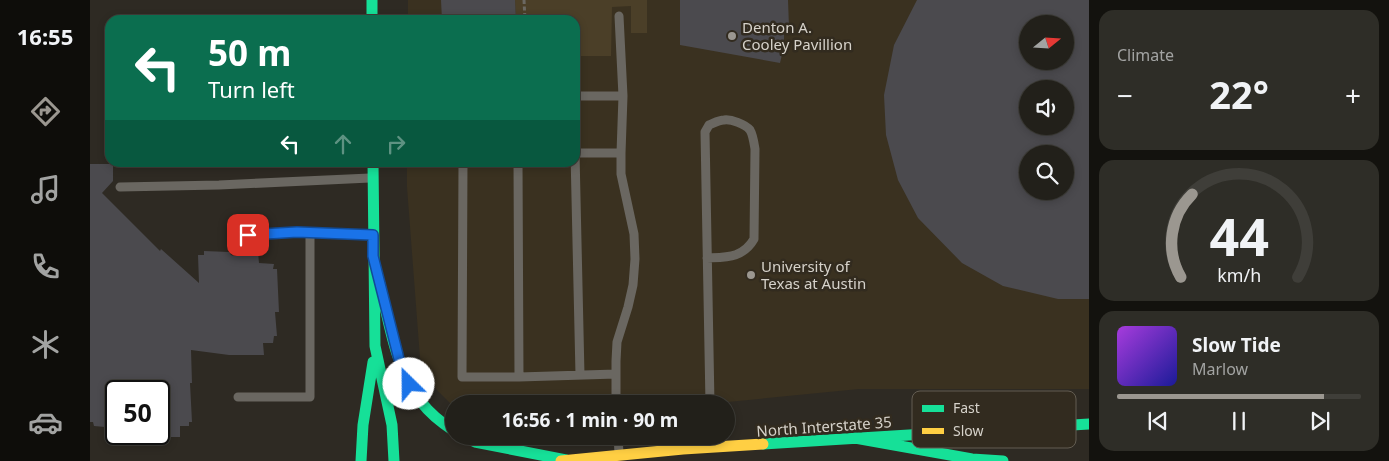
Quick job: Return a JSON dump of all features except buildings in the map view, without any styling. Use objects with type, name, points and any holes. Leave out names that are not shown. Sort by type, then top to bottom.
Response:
[{"type":"main road","points":[[372,0],[372,15]]},
{"type":"main road","points":[[361,461],[363,425],[375,346],[373,167]]},
{"type":"main road","points":[[373,256],[399,359],[409,384],[422,404],[445,426]]},
{"type":"main road","points":[[375,346],[392,425],[394,461]]},
{"type":"main road","name":"North Interstate 35","points":[[1076,425],[1089,424]]},
{"type":"main road","name":"North Interstate 35","points":[[489,445],[564,461],[710,448],[912,435]]},
{"type":"main road","points":[[855,438],[972,459],[1003,461]]},
{"type":"lane","points":[[616,395],[618,342],[633,285],[635,258],[634,234],[621,174],[623,96],[619,16]]},
{"type":"lane","points":[[580,96],[623,96]]},
{"type":"lane","points":[[708,258],[741,253],[749,248],[754,239],[755,149],[753,137],[749,129],[730,120],[709,125],[705,132],[710,395]]},
{"type":"lane","points":[[580,153],[621,153]]},
{"type":"lane","points":[[463,167],[462,377],[616,374]]},
{"type":"lane","points":[[518,167],[520,377]]},
{"type":"lane","points":[[575,167],[580,375]]},
{"type":"lane","points":[[120,187],[219,185],[373,177]]},
{"type":"lane","points":[[235,250],[237,239],[248,235],[310,233],[373,235]]},
{"type":"lane","points":[[238,397],[310,397],[310,233]]},
{"type":"lane","points":[[618,445],[619,455]]},
{"type":"path","points":[[524,0],[524,15]]},
{"type":"shaded area","name":"University of Texas at Austin","points":[[408,0],[1089,0],[1089,389],[859,389],[735,401],[735,395],[445,395],[445,398],[436,389],[420,358],[407,167],[580,167],[580,15],[408,15]]},
{"type":"shaded area","points":[[515,0],[647,0],[647,33],[631,33],[631,6],[612,7],[611,56],[580,56],[580,15],[516,15]]},
{"type":"traffic: fast","points":[[372,0],[372,15]]},
{"type":"traffic: fast","points":[[373,167],[375,346],[392,425],[394,461]]},
{"type":"traffic: fast","points":[[380,284],[390,331],[406,376],[425,407],[445,424]]},
{"type":"traffic: fast","points":[[361,461],[363,425],[373,362]]},
{"type":"traffic: fast","points":[[1076,425],[1089,424]]},
{"type":"traffic: fast","points":[[763,444],[912,435]]},
{"type":"traffic: fast","points":[[855,438],[972,459],[1003,461]]},
{"type":"traffic: fast","points":[[490,445],[566,460]]},
{"type":"traffic: slow","points":[[561,461],[683,449],[763,444]]},
{"type":"place","name":"Denton A. Cooley Pavillion","points":[[732,36]]},
{"type":"place","name":"University of Texas at Austin","points":[[751,275]]},
{"type":"route","points":[[248,235],[297,232],[373,235],[373,256],[399,359],[409,384]]}]
